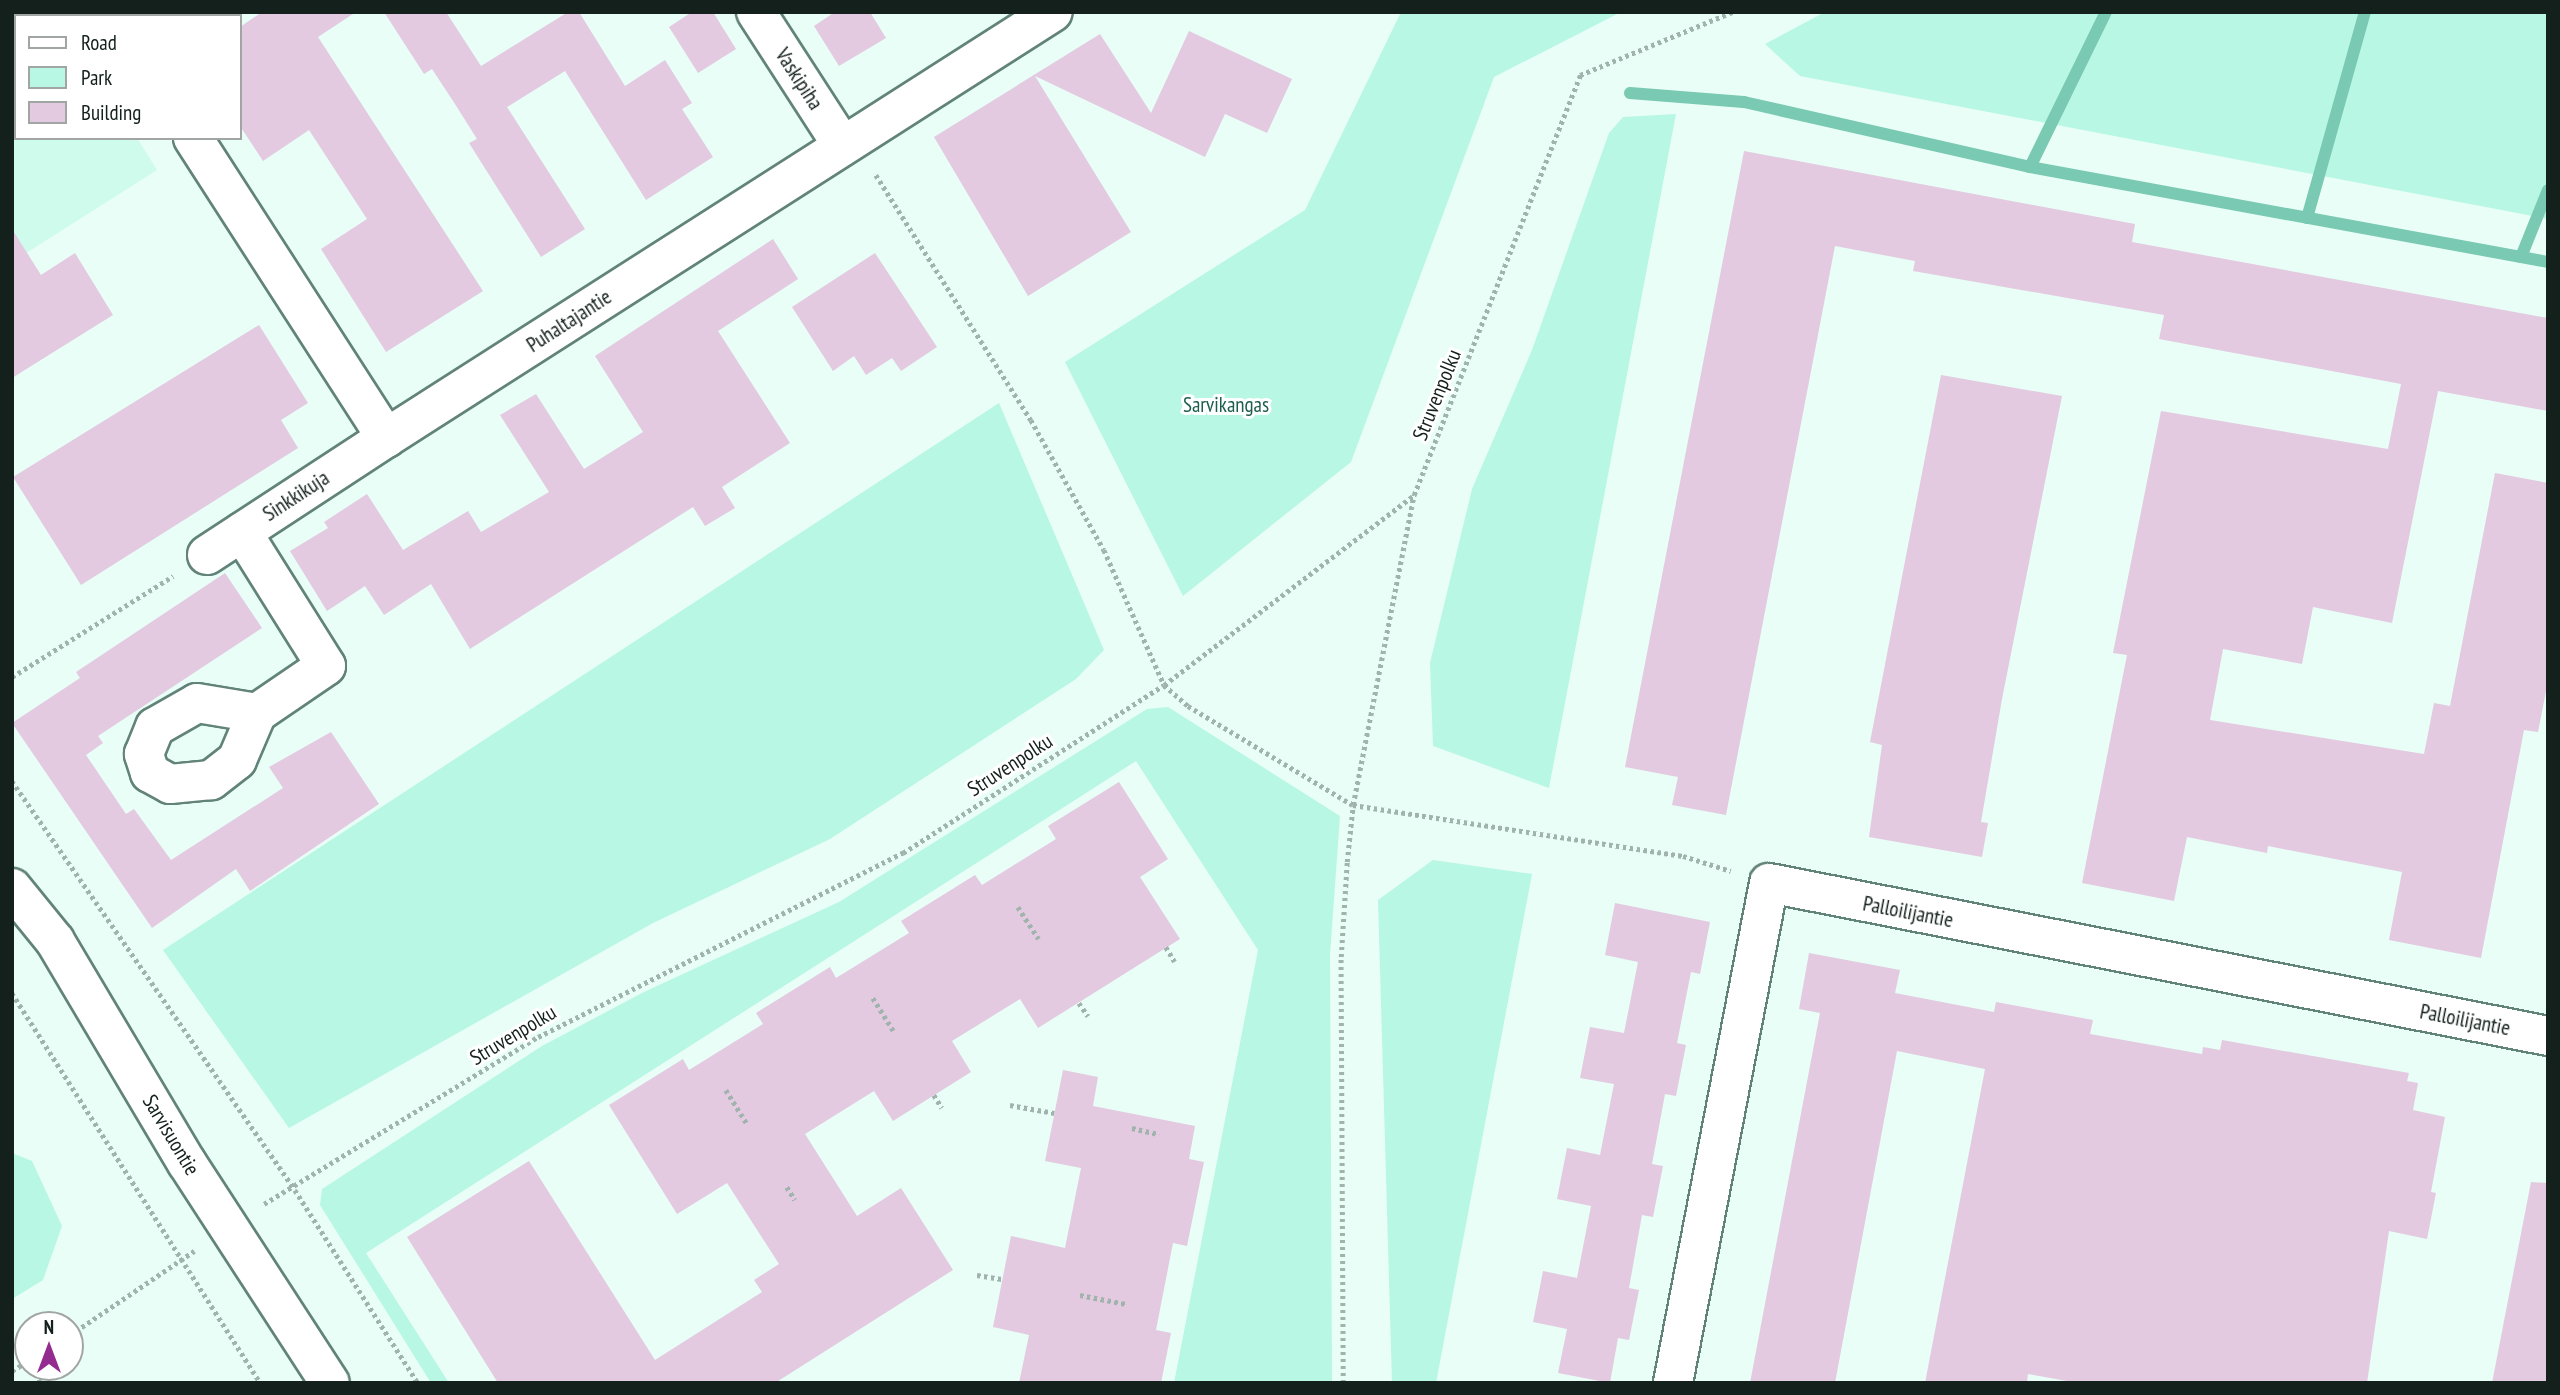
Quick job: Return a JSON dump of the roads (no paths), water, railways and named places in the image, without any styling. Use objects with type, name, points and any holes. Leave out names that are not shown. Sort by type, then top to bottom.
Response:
[{"type":"street","name":"Vaskipiha","points":[[756,12],[842,145]]},
{"type":"street","name":"Puhaltajantie","points":[[386,438],[1053,12]]},
{"type":"street","points":[[194,140],[386,438]]},
{"type":"street","name":"Sinkkikuja","points":[[207,555],[386,438]]},
{"type":"street","points":[[242,532],[326,666],[257,713]]},
{"type":"street","name":"Palloilijantie","points":[[1673,1383],[1769,883],[2548,1036]]},
{"type":"street","name":"Sarvisuontie","points":[[12,888],[55,942],[225,1223],[330,1383]]},
{"type":"waterway","points":[[2030,167],[2106,12]]},
{"type":"waterway","points":[[2307,218],[2365,12]]},
{"type":"waterway","points":[[1630,93],[1744,102],[2030,167],[2548,262]]},
{"type":"waterway","points":[[2521,257],[2548,190]]},
{"type":"park label","name":"Sarvikangas","points":[[1226,405]]}]
